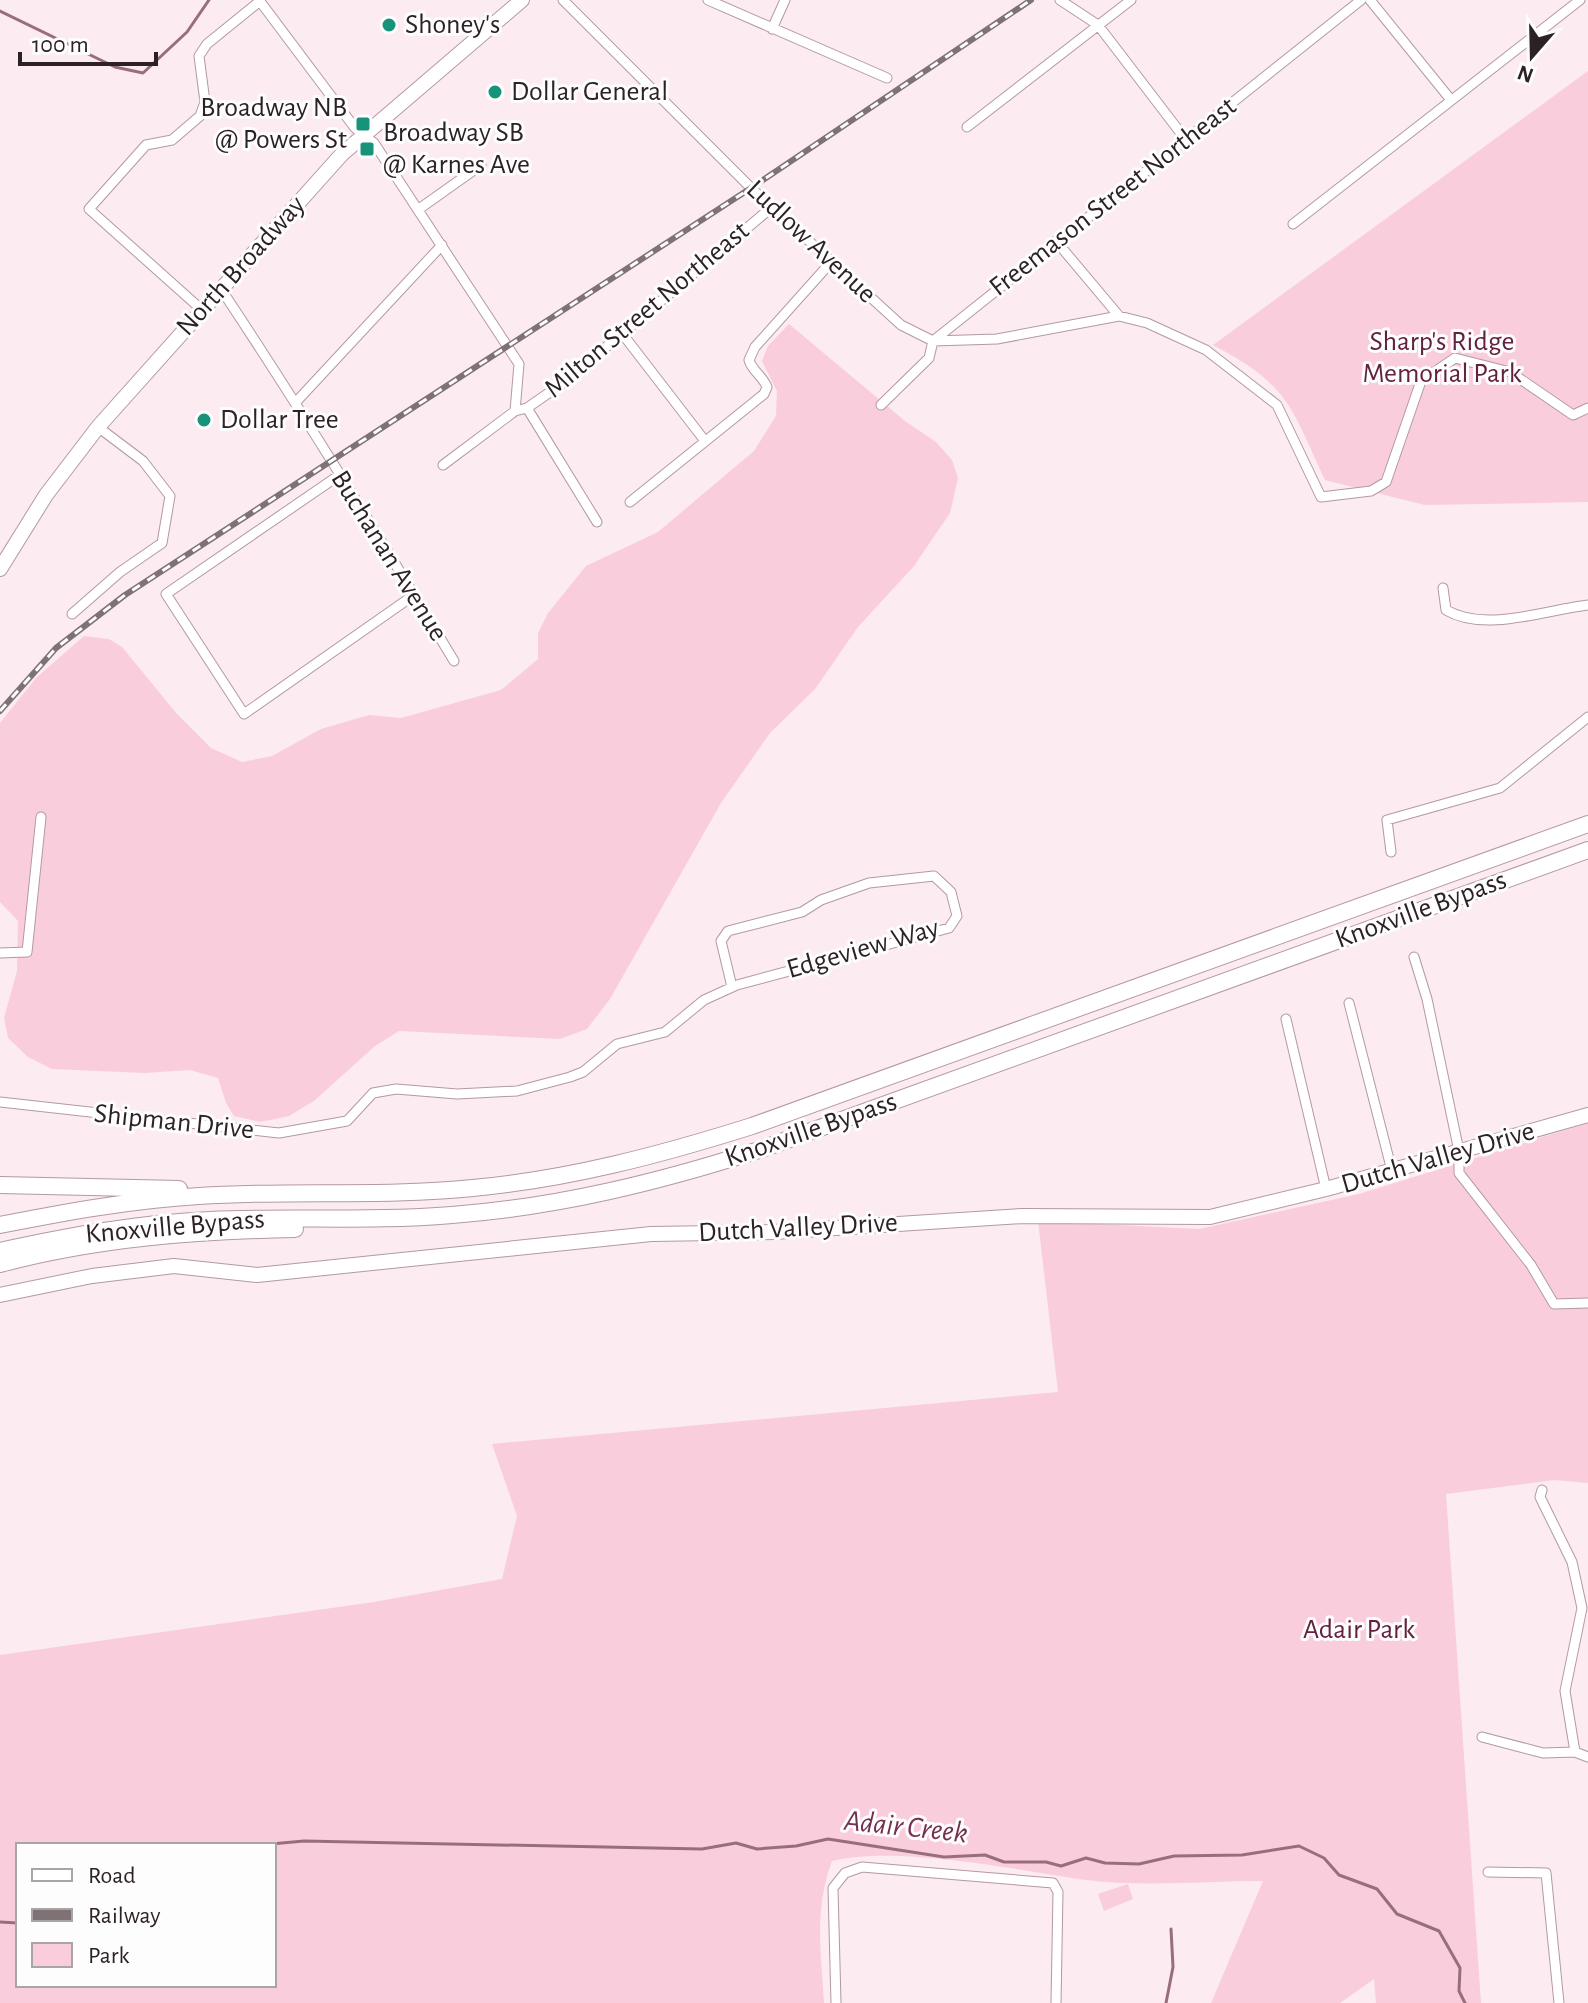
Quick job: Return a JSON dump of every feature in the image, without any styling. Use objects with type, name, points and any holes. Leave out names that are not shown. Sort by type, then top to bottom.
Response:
[{"type":"highway","name":"Knoxville Bypass","points":[[0,1225],[120,1203],[245,1194],[372,1194],[469,1189],[570,1175],[641,1160],[752,1126],[1588,824]]},
{"type":"highway","name":"Knoxville Bypass","points":[[0,1251],[90,1232],[174,1222],[429,1217],[491,1212],[601,1194],[686,1173],[759,1150],[1588,850]]},
{"type":"highway","points":[[0,1264],[83,1245],[189,1231],[379,1228],[523,1218],[646,1194],[686,1173]]},
{"type":"highway","points":[[0,1185],[139,1186],[245,1194]]},
{"type":"street","name":"North Broadway","points":[[0,569],[46,495],[98,427],[221,289],[364,134],[522,0]]},
{"type":"street","name":"Ludlow Avenue","points":[[563,0],[772,207],[901,325],[933,341]]},
{"type":"street","points":[[708,0],[887,78]]},
{"type":"street","points":[[772,29],[785,0]]},
{"type":"street","points":[[1060,0],[1098,25],[1186,140]]},
{"type":"street","points":[[967,127],[1131,0]]},
{"type":"street","name":"Freemason Street Northeast","points":[[881,405],[929,358],[933,341],[1361,0]]},
{"type":"street","points":[[1370,0],[1451,100]]},
{"type":"street","points":[[1293,224],[1580,0]]},
{"type":"street","points":[[202,310],[89,209],[146,145],[168,142],[200,116],[205,102],[199,56],[207,44],[260,1],[355,128],[374,143],[519,364],[515,411]]},
{"type":"street","points":[[419,209],[481,165]]},
{"type":"street","name":"Milton Street Northeast","points":[[443,465],[515,411],[527,408],[566,381],[772,207]]},
{"type":"street","points":[[1056,241],[1119,316]]},
{"type":"street","points":[[296,402],[442,245]]},
{"type":"street","points":[[630,502],[764,394],[767,387],[764,379],[751,368],[749,360],[755,347],[832,261]]},
{"type":"street","name":"Buchanan Avenue","points":[[221,289],[296,402],[338,476],[454,661]]},
{"type":"street","points":[[933,341],[997,339],[1119,316],[1147,323],[1206,350],[1277,405],[1321,497],[1371,491],[1386,482],[1421,381],[1455,358],[1510,372],[1573,415],[1588,408]]},
{"type":"street","points":[[621,332],[705,441]]},
{"type":"street","points":[[527,408],[597,522]]},
{"type":"street","points":[[72,614],[120,572],[162,543],[168,524],[170,496],[143,461],[98,427]]},
{"type":"street","points":[[338,476],[166,594],[244,714],[414,595]]},
{"type":"street","points":[[1443,588],[1446,610],[1459,618],[1483,620],[1588,605]]},
{"type":"street","points":[[1391,852],[1387,820],[1500,788],[1588,717]]},
{"type":"street","points":[[0,953],[27,952],[41,817]]},
{"type":"street","name":"Edgeview Way","points":[[347,1121],[373,1093],[396,1089],[457,1094],[517,1091],[570,1077],[583,1072],[617,1044],[665,1032],[704,1000],[732,987],[811,962],[949,928],[957,916],[951,892],[944,882],[934,876],[869,883],[821,900],[802,912],[728,931],[721,941],[732,987]]},
{"type":"street","points":[[1414,957],[1427,999],[1459,1151],[1459,1173],[1531,1265],[1554,1304],[1588,1303]]},
{"type":"street","points":[[1349,1003],[1392,1171]]},
{"type":"street","points":[[1286,1019],[1326,1189]]},
{"type":"street","name":"Shipman Drive","points":[[0,1102],[279,1133],[347,1121]]},
{"type":"street","name":"Dutch Valley Drive","points":[[0,1295],[92,1276],[174,1266],[257,1275],[651,1234],[774,1232],[1022,1216],[1210,1217],[1326,1189],[1588,1115]]},
{"type":"street","points":[[1542,1490],[1540,1497],[1572,1562],[1582,1608],[1565,1691],[1575,1752]]},
{"type":"street","points":[[1576,1626],[1588,1626]]},
{"type":"street","points":[[1482,1737],[1543,1753],[1575,1752],[1588,1757]]},
{"type":"street","points":[[836,2003],[833,1888],[845,1873],[862,1867],[1053,1883],[1058,1892],[1056,2003]]},
{"type":"street","points":[[1488,1872],[1546,1873],[1559,2003]]},
{"type":"green space","name":"Sharp's Ridge Memorial Park","points":[[1588,71],[1588,502],[1425,505],[1325,480],[1284,399],[1258,372],[1213,345]]},
{"type":"green space","points":[[789,324],[905,421],[936,442],[952,460],[958,478],[950,513],[914,566],[858,627],[815,689],[770,733],[721,803],[610,999],[587,1029],[560,1039],[399,1031],[375,1046],[314,1101],[289,1116],[260,1122],[234,1116],[218,1078],[190,1070],[144,1073],[52,1069],[28,1057],[8,1038],[4,1018],[17,971],[18,921],[0,902],[0,723],[36,678],[84,636],[109,639],[122,647],[177,714],[211,748],[242,762],[272,756],[321,729],[369,715],[401,718],[501,690],[538,659],[538,633],[548,613],[586,566],[658,532],[754,451],[776,416],[777,391],[762,361],[768,346]]},
{"type":"green space","name":"Adair Park","points":[[1588,1123],[1588,1483],[1554,1480],[1446,1494],[1481,2003],[1376,2003],[1374,1979],[1340,2003],[1211,2003],[1263,1881],[1107,1882],[958,1861],[890,1856],[832,1861],[821,1914],[824,2003],[0,2003],[0,1655],[374,1602],[502,1579],[517,1516],[492,1444],[1058,1392],[1038,1221],[1199,1229],[1359,1194]]},
{"type":"green space","points":[[1128,1884],[1133,1899],[1104,1911],[1098,1894]]},
{"type":"waterway","points":[[0,11],[115,67],[143,73],[187,32],[209,0]]},
{"type":"waterway","name":"Adair Creek","points":[[276,1844],[304,1841],[702,1849],[736,1843],[757,1849],[796,1846],[828,1839],[944,1857],[985,1855],[1004,1862],[1046,1862],[1061,1866],[1086,1858],[1105,1863],[1139,1864],[1174,1856],[1242,1855],[1299,1846],[1324,1858],[1339,1875],[1377,1889],[1397,1914],[1439,1931],[1460,1968],[1459,1991],[1465,2003]]},
{"type":"waterway","name":"Adair Creek","points":[[0,1922],[16,1923]]},
{"type":"waterway","points":[[1166,2003],[1173,1967],[1171,1929]]},
{"type":"railway","points":[[0,711],[56,648],[125,595],[751,188],[1031,0]]},
{"type":"place","name":"Shoney's","points":[[389,25]]},
{"type":"place","name":"Dollar General","points":[[495,92]]},
{"type":"place","name":"Broadway NB @ Powers St","points":[[363,124]]},
{"type":"place","name":"Broadway SB @ Karnes Ave","points":[[367,149]]},
{"type":"place","name":"Dollar Tree","points":[[204,420]]}]
